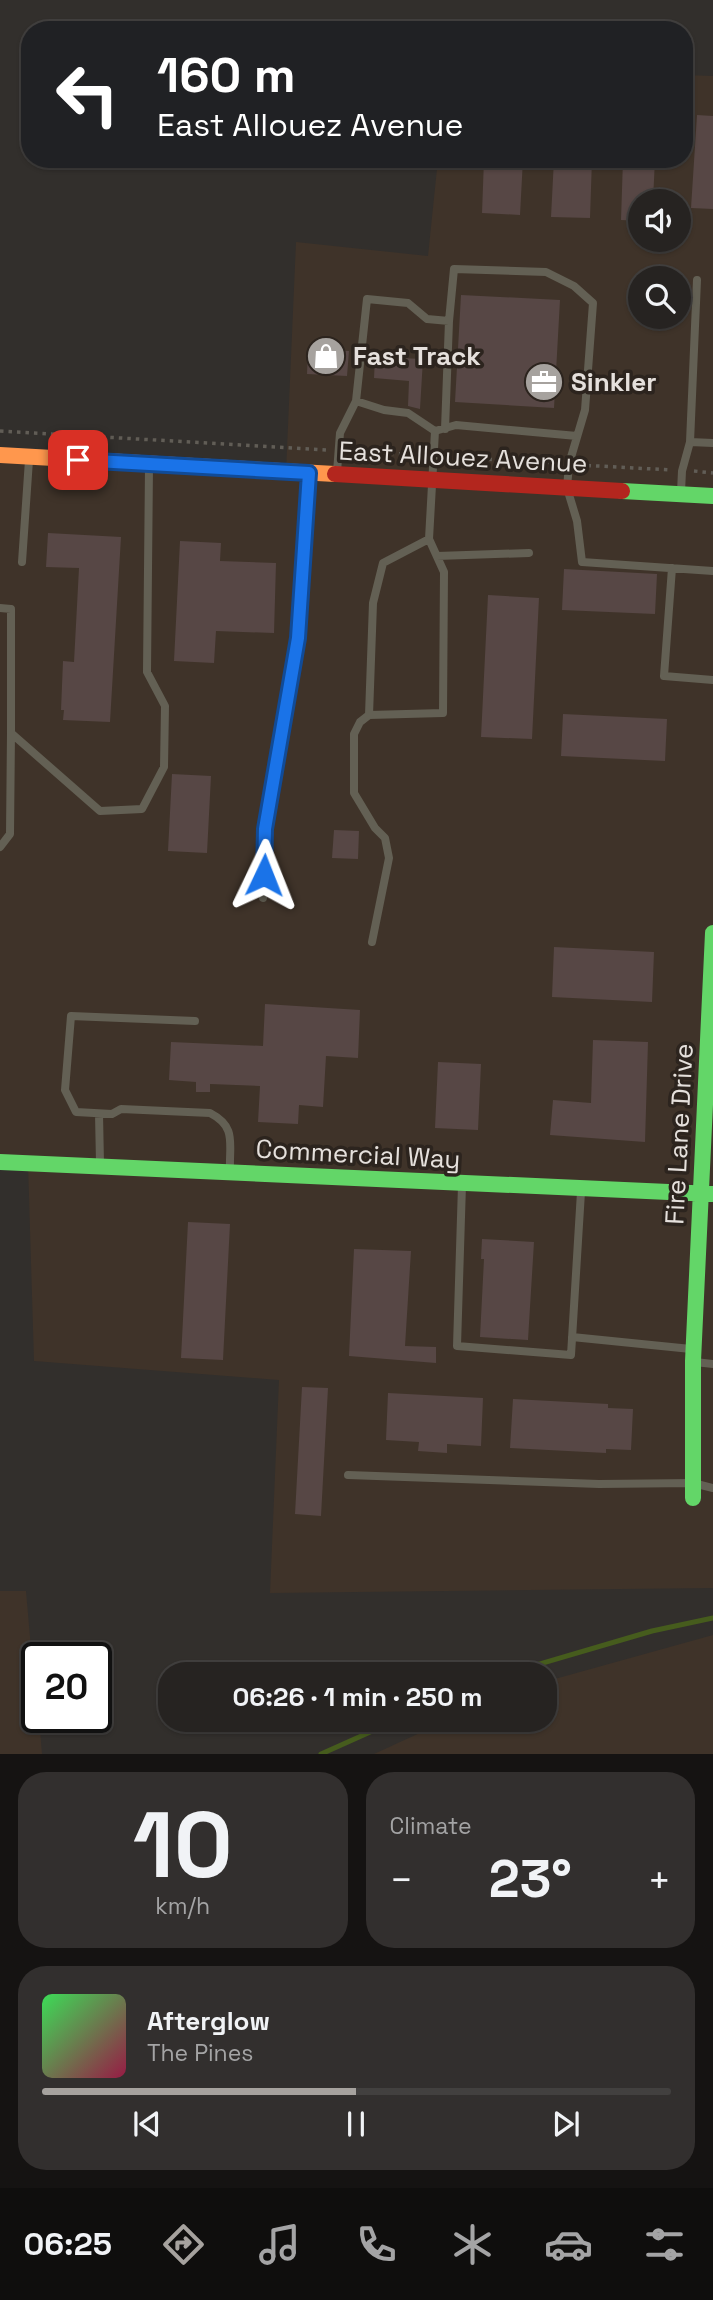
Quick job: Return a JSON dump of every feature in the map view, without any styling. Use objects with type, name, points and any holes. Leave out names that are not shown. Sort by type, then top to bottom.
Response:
[{"type":"street","name":"East Allouez Avenue","points":[[0,455],[713,496]]},
{"type":"street","name":"Fire Lane Drive","points":[[693,1490],[694,1350],[707,1194],[713,933]]},
{"type":"street","name":"Commercial Way","points":[[0,1162],[707,1194]]},
{"type":"lane","points":[[445,429],[449,321],[454,270],[546,272],[574,286],[593,303],[585,410],[569,464],[567,488],[577,521],[582,562],[713,571]]},
{"type":"lane","points":[[681,495],[682,471],[690,442],[697,280]]},
{"type":"lane","points":[[337,475],[340,433],[356,401],[367,299],[408,303],[427,319],[449,321]]},
{"type":"lane","points":[[356,401],[384,410],[408,413],[435,432]]},
{"type":"lane","points":[[435,432],[456,425],[577,436]]},
{"type":"lane","points":[[372,942],[389,858],[385,838],[375,828],[354,793],[354,734],[360,722],[369,715],[443,713],[444,572],[429,539],[435,432]]},
{"type":"lane","points":[[690,442],[713,443]]},
{"type":"lane","points":[[22,562],[30,457]]},
{"type":"lane","points":[[11,733],[100,811],[142,809],[164,767],[165,706],[147,672],[149,464]]},
{"type":"lane","points":[[263,898],[265,829],[298,638],[309,473]]},
{"type":"lane","points":[[369,715],[373,603],[383,563],[429,539]]},
{"type":"lane","points":[[437,555],[528,554]]},
{"type":"lane","points":[[672,568],[664,676],[713,680]]},
{"type":"lane","points":[[0,608],[11,609],[9,834],[0,847]]},
{"type":"lane","points":[[195,1021],[71,1016],[65,1090],[76,1112],[112,1114],[121,1109],[210,1113],[222,1119],[229,1129],[230,1172]]},
{"type":"lane","points":[[100,1114],[100,1166]]},
{"type":"lane","points":[[462,1183],[457,1346],[571,1355],[581,1189]]},
{"type":"lane","points":[[572,1337],[694,1350],[713,1364]]},
{"type":"lane","points":[[348,1475],[693,1490],[713,1488]]},
{"type":"path","points":[[0,431],[713,472]]},
{"type":"shaded area","points":[[693,75],[713,76],[713,1588],[270,1593],[279,1380],[34,1361],[28,1163],[0,1162],[0,455],[286,472],[296,242],[428,256],[437,168],[693,168]]},
{"type":"shaded area","points":[[0,1591],[26,1591],[30,1642],[21,1642],[21,1733],[40,1733],[42,1754],[0,1754]]},
{"type":"shaded area","points":[[713,1635],[713,1754],[374,1754],[422,1732],[557,1732],[557,1678]]},
{"type":"building","points":[[697,115],[713,116],[713,209],[691,208]]},
{"type":"building","points":[[484,168],[523,168],[520,215],[482,213]]},
{"type":"building","points":[[554,168],[592,168],[590,218],[551,217]]},
{"type":"building","points":[[623,168],[655,168],[654,189],[628,189],[628,220],[621,220]]},
{"type":"building","points":[[461,295],[560,300],[554,408],[455,402]]},
{"type":"building","points":[[308,349],[349,351],[347,376],[307,374]]},
{"type":"building","points":[[375,357],[423,359],[420,409],[408,406],[409,381],[374,378]]},
{"type":"building","points":[[48,533],[121,537],[110,722],[63,720],[63,661],[74,662],[79,568],[46,567]]},
{"type":"building","points":[[180,541],[221,543],[220,561],[276,563],[274,633],[216,631],[214,663],[174,661]]},
{"type":"building","points":[[564,569],[657,574],[655,614],[562,610]]},
{"type":"building","points":[[488,595],[539,598],[532,739],[481,737]]},
{"type":"building","points":[[563,714],[667,719],[665,761],[561,756]]},
{"type":"building","points":[[172,774],[211,776],[207,853],[168,851]]},
{"type":"building","points":[[334,830],[359,831],[358,859],[332,858]]},
{"type":"building","points":[[554,947],[654,952],[652,1002],[552,997]]},
{"type":"building","points":[[265,1004],[360,1010],[358,1058],[326,1056],[323,1107],[299,1105],[298,1124],[258,1122],[260,1086],[210,1084],[210,1092],[196,1092],[196,1082],[169,1080],[171,1042],[263,1046]]},
{"type":"building","points":[[593,1040],[648,1042],[645,1142],[550,1135],[553,1100],[591,1103]]},
{"type":"building","points":[[438,1062],[481,1064],[478,1130],[435,1128]]},
{"type":"building","points":[[188,1222],[230,1224],[223,1360],[181,1358]]},
{"type":"building","points":[[482,1239],[534,1242],[528,1340],[480,1337],[484,1259],[481,1259]]},
{"type":"building","points":[[354,1249],[411,1251],[405,1346],[436,1347],[436,1363],[349,1356]]},
{"type":"building","points":[[302,1387],[328,1388],[321,1516],[295,1514]]},
{"type":"building","points":[[388,1393],[483,1398],[481,1446],[447,1444],[447,1453],[418,1451],[419,1442],[386,1440]]},
{"type":"building","points":[[513,1399],[608,1404],[608,1408],[633,1409],[631,1450],[606,1449],[606,1453],[510,1448]]},
{"type":"waterway","points":[[546,1662],[652,1631],[713,1618]]},
{"type":"waterway","points":[[321,1754],[370,1732]]},
{"type":"traffic: fast","points":[[622,491],[713,496]]},
{"type":"traffic: fast","points":[[693,1498],[693,1361],[713,933]]},
{"type":"traffic: fast","points":[[0,1162],[713,1194]]},
{"type":"traffic: slow","points":[[0,455],[335,474]]},
{"type":"traffic: jam","points":[[335,474],[622,491]]},
{"type":"place","name":"Fast Track","points":[[326,356]]},
{"type":"place","name":"Sinkler","points":[[544,382]]},
{"type":"route","points":[[78,460],[309,473],[298,638],[265,829],[264,875]]}]
